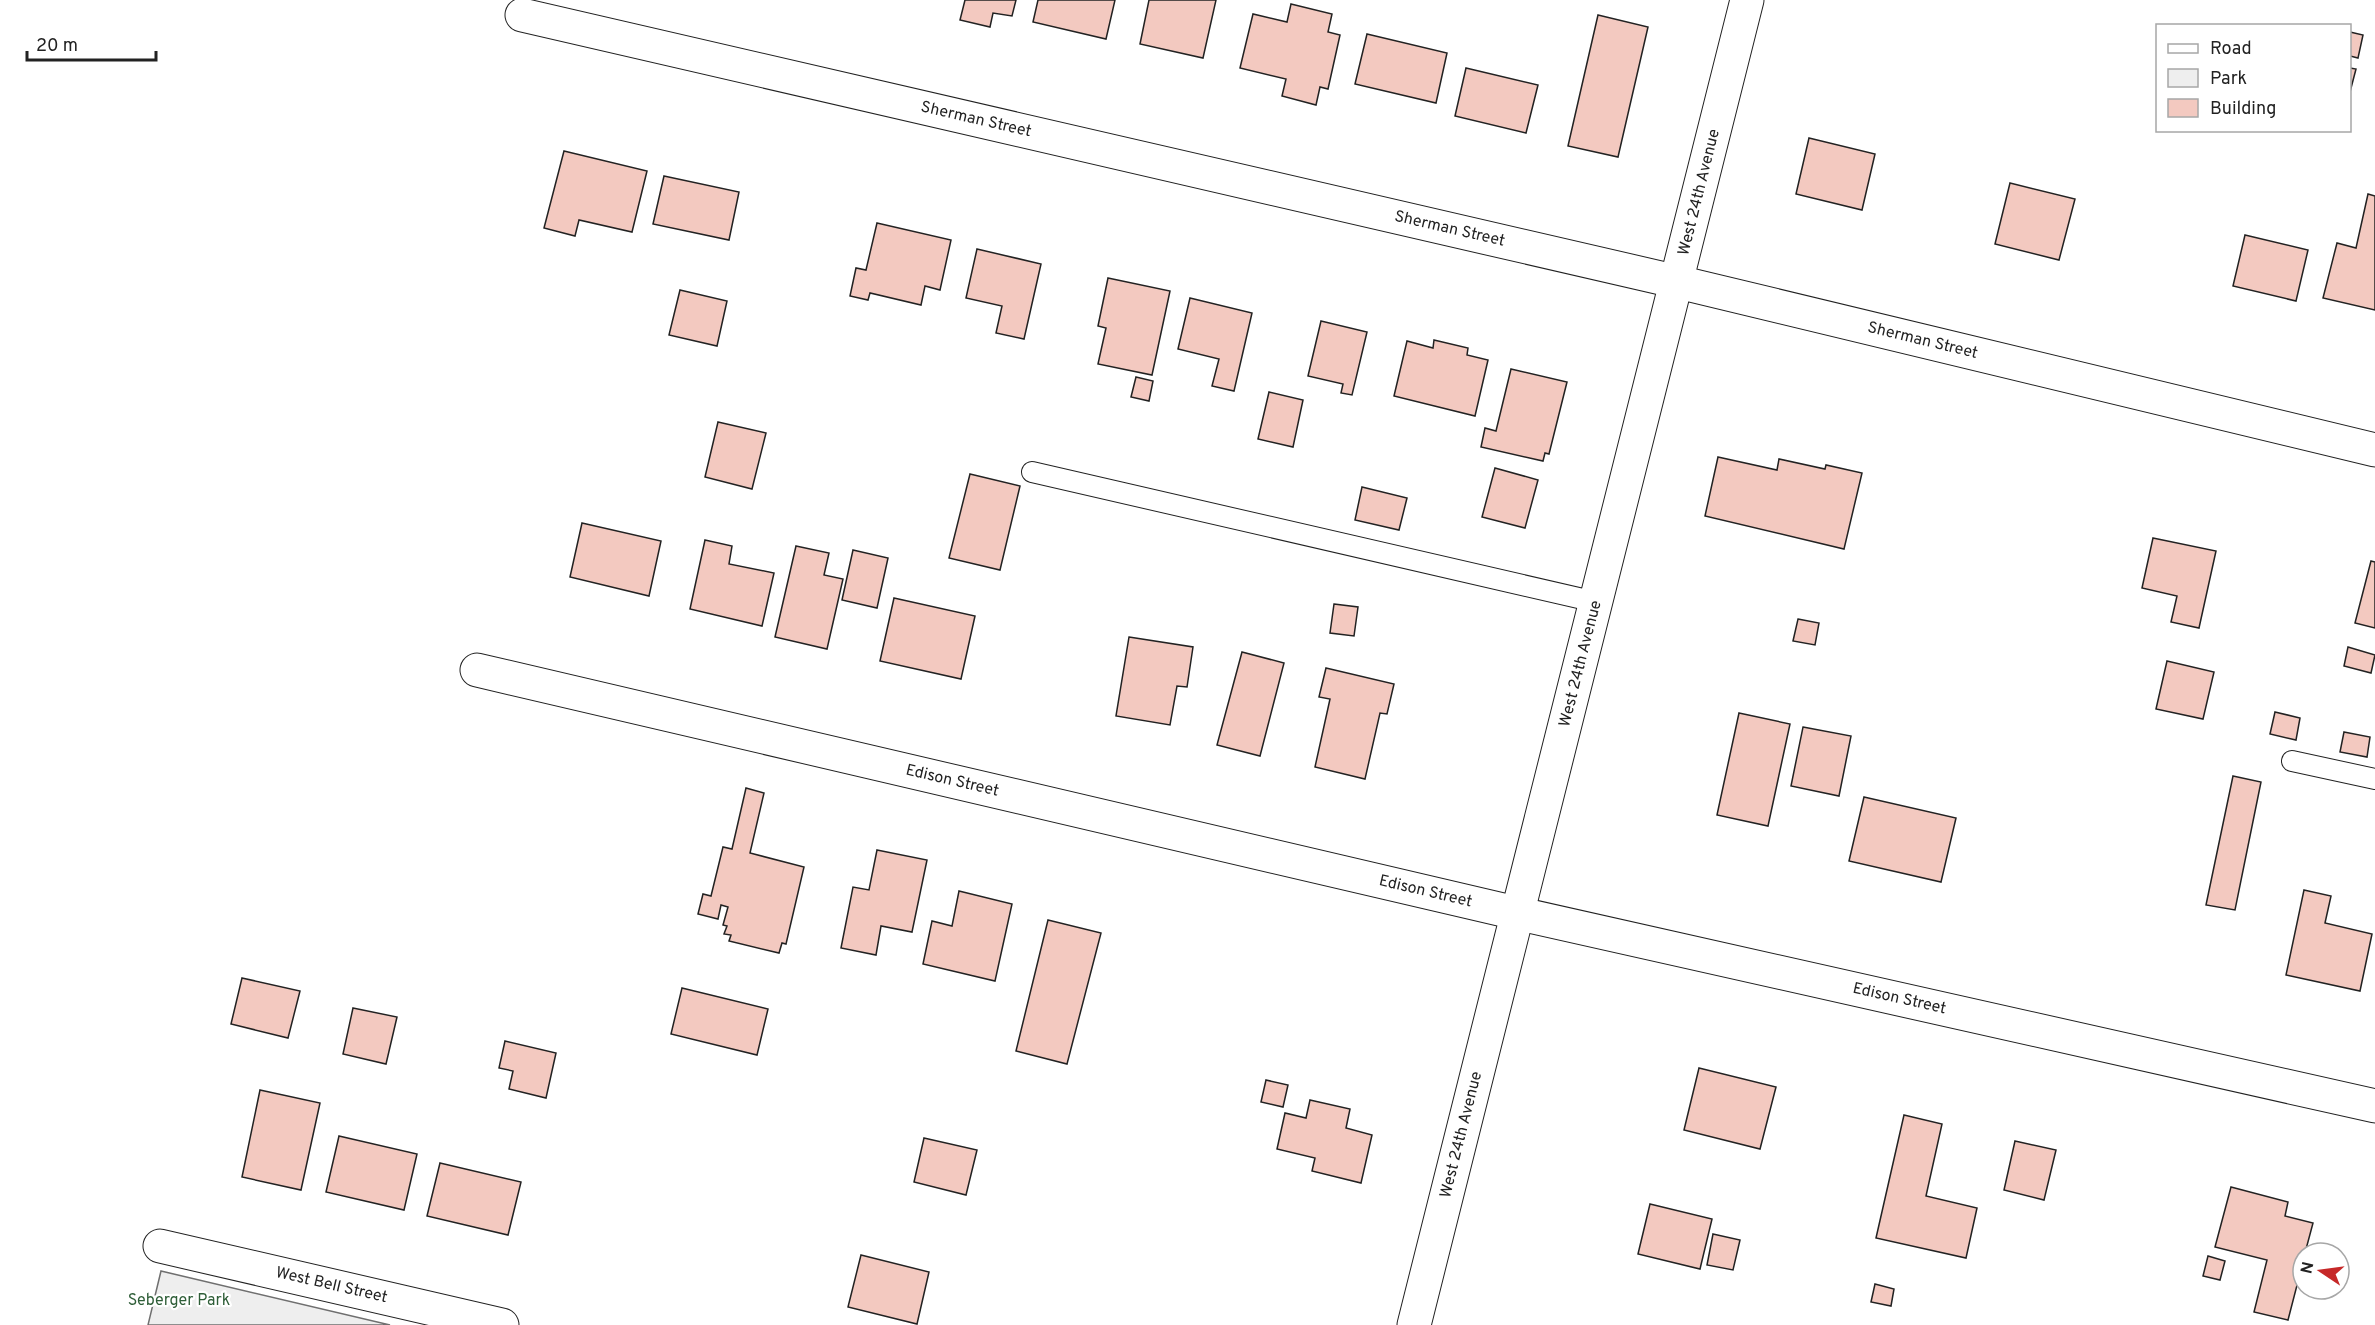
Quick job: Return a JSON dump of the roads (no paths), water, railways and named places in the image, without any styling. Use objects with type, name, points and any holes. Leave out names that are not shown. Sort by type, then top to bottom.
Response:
[{"type":"street","name":"West 24th Avenue","points":[[1414,1325],[1516,914],[1678,282],[1747,0]]},
{"type":"street","name":"Sherman Street","points":[[522,15],[1678,282],[2375,450]]},
{"type":"street","name":"Edison Street","points":[[477,670],[1516,914],[2375,1106]]},
{"type":"street","name":"West Bell Street","points":[[160,1246],[502,1325]]},
{"type":"lane","points":[[1032,472],[1596,602]]},
{"type":"lane","points":[[2292,761],[2375,779]]},
{"type":"park label","name":"Seberger Park","points":[[179,1301]]}]
